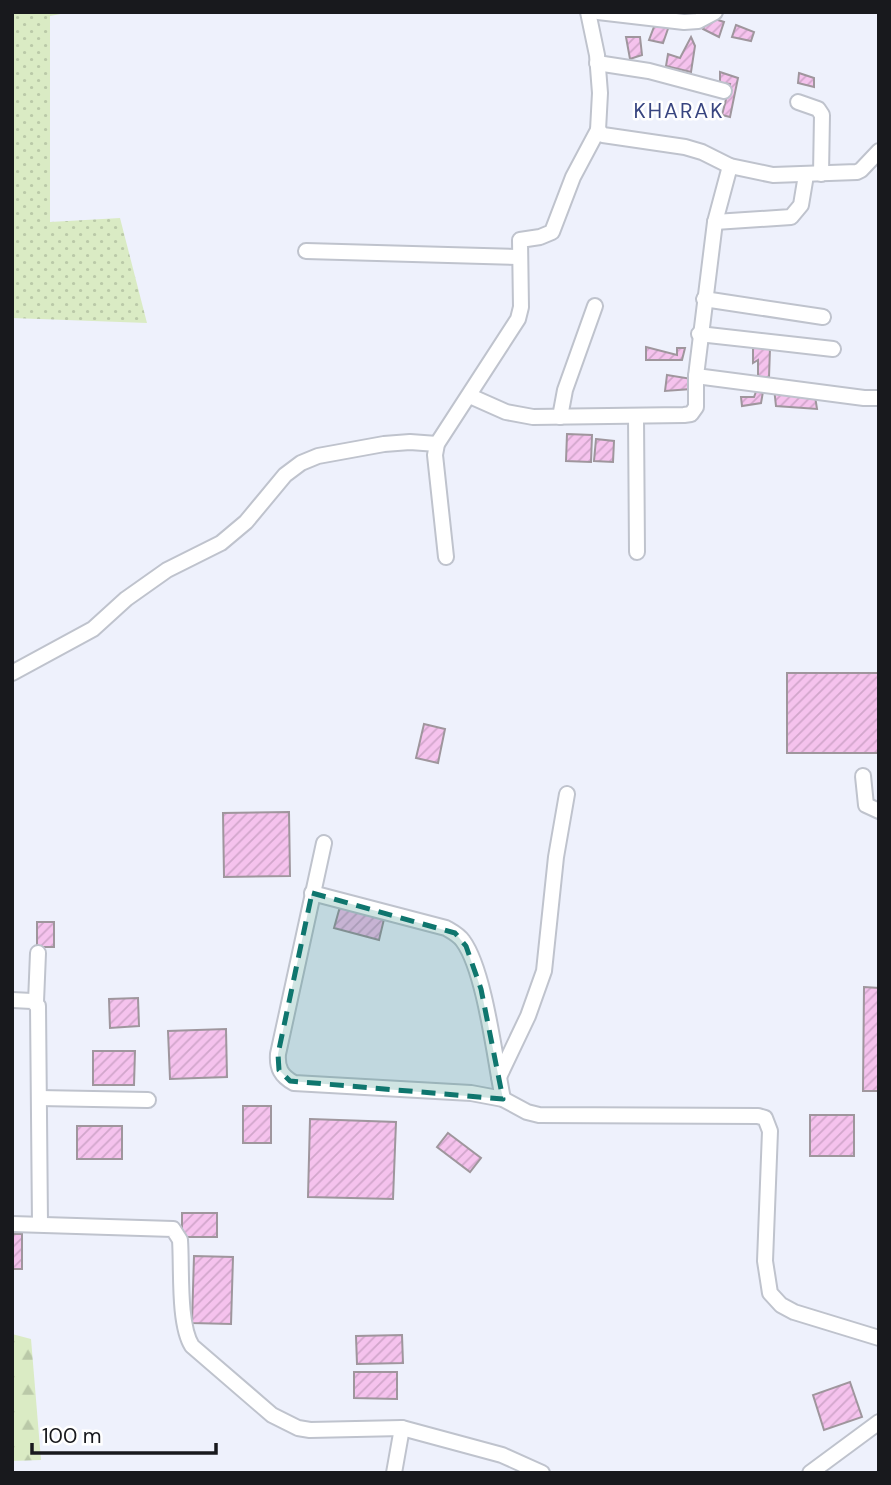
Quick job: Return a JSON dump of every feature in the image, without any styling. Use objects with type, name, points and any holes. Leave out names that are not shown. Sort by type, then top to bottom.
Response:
[{"type":"street","points":[[446,557],[435,455],[437,444],[518,319],[521,301],[520,240],[545,236],[555,227],[573,177],[598,130],[600,93],[588,12]]},
{"type":"street","points":[[598,12],[684,22],[698,21],[715,12]]},
{"type":"street","points":[[597,63],[649,71],[724,91]]},
{"type":"street","points":[[715,222],[791,217],[801,205],[814,174],[823,120],[821,112],[798,102]]},
{"type":"street","points":[[598,130],[610,137],[695,149],[730,166],[773,175],[859,171],[879,151]]},
{"type":"street","points":[[470,396],[506,412],[533,417],[691,414],[696,407],[695,376],[699,334],[715,222],[730,166]]},
{"type":"street","points":[[306,251],[519,257]]},
{"type":"street","points":[[704,299],[823,317]]},
{"type":"street","points":[[560,417],[565,390],[595,306]]},
{"type":"street","points":[[699,334],[833,349]]},
{"type":"street","points":[[695,376],[879,398]]},
{"type":"street","points":[[636,417],[637,552]]},
{"type":"street","points":[[12,673],[93,629],[120,604],[167,570],[221,543],[246,522],[285,475],[301,463],[324,454],[345,453],[384,444],[437,444]]},
{"type":"street","points":[[863,776],[866,805],[879,811]]},
{"type":"street","points":[[499,1077],[539,991],[544,971],[556,857],[567,794]]},
{"type":"street","points":[[324,843],[278,1054],[277,1063],[282,1074],[294,1083],[471,1093],[503,1099],[527,1112],[539,1115],[765,1118],[770,1131],[765,1261],[770,1293],[781,1305],[794,1312],[879,1338]]},
{"type":"street","points":[[312,893],[446,928],[462,939],[481,989],[503,1099]]},
{"type":"street","points":[[38,953],[36,1002],[40,1224]]},
{"type":"street","points":[[12,1000],[36,1002]]},
{"type":"street","points":[[39,1098],[148,1100]]},
{"type":"street","points":[[12,1224],[173,1229],[180,1240],[184,1332],[192,1346],[286,1424],[310,1430],[402,1428],[502,1455],[541,1473]]},
{"type":"street","points":[[810,1473],[879,1422]]},
{"type":"street","points":[[394,1473],[402,1428]]},
{"type":"highlighted area","points":[[312,893],[455,933],[466,946],[481,989],[503,1099],[290,1081],[279,1070],[278,1054]]},
{"type":"green space","points":[[12,12],[71,12],[50,16],[50,222],[120,218],[147,323],[12,318]]},
{"type":"green space","points":[[12,1334],[31,1339],[41,1460],[12,1461]]},
{"type":"building","points":[[709,17],[724,22],[719,37],[703,29]]},
{"type":"building","points":[[657,19],[670,23],[663,43],[649,40]]},
{"type":"building","points":[[736,25],[754,32],[751,41],[732,37]]},
{"type":"building","points":[[626,37],[640,37],[642,55],[630,59]]},
{"type":"building","points":[[691,37],[695,46],[691,72],[666,66],[668,54],[680,58]]},
{"type":"building","points":[[720,72],[738,78],[730,117],[722,115],[730,84],[720,83]]},
{"type":"building","points":[[799,73],[814,78],[814,87],[798,83]]},
{"type":"building","points":[[753,345],[770,348],[769,377],[758,377],[758,360],[753,363]]},
{"type":"building","points":[[646,347],[677,355],[677,348],[685,348],[682,360],[646,360]]},
{"type":"building","points":[[667,375],[692,379],[691,389],[665,391]]},
{"type":"building","points":[[764,386],[761,403],[742,406],[741,397],[754,397],[757,389]]},
{"type":"building","points":[[774,388],[815,396],[817,409],[776,406]]},
{"type":"building","points":[[567,434],[592,435],[591,462],[566,461]]},
{"type":"building","points":[[596,439],[614,441],[613,462],[594,461]]},
{"type":"building","points":[[787,673],[879,673],[879,753],[787,753]]},
{"type":"building","points":[[424,724],[445,729],[438,763],[416,758]]},
{"type":"building","points":[[289,812],[290,876],[224,877],[223,813]]},
{"type":"building","points":[[341,903],[385,915],[379,940],[334,928]]},
{"type":"building","points":[[37,922],[54,922],[54,947],[37,947]]},
{"type":"building","points":[[864,987],[879,988],[879,1091],[863,1091]]},
{"type":"building","points":[[138,998],[139,1026],[110,1028],[109,999]]},
{"type":"building","points":[[226,1029],[227,1077],[170,1079],[168,1031]]},
{"type":"building","points":[[93,1051],[135,1051],[134,1085],[93,1085]]},
{"type":"building","points":[[243,1106],[271,1106],[271,1143],[243,1143]]},
{"type":"building","points":[[810,1115],[854,1115],[854,1156],[810,1156]]},
{"type":"building","points":[[310,1119],[396,1122],[393,1199],[308,1197]]},
{"type":"building","points":[[77,1126],[122,1126],[122,1159],[77,1159]]},
{"type":"building","points":[[448,1133],[481,1158],[470,1172],[437,1147]]},
{"type":"building","points":[[182,1213],[217,1213],[217,1237],[182,1237]]},
{"type":"building","points":[[12,1234],[22,1234],[22,1269],[12,1269]]},
{"type":"building","points":[[194,1256],[233,1257],[231,1324],[192,1323]]},
{"type":"building","points":[[402,1335],[403,1363],[357,1364],[356,1336]]},
{"type":"building","points":[[354,1372],[397,1372],[397,1399],[354,1398]]},
{"type":"building","points":[[850,1382],[862,1417],[824,1430],[813,1395]]},
{"type":"district","name":"KHARAK","points":[[679,111]]}]
